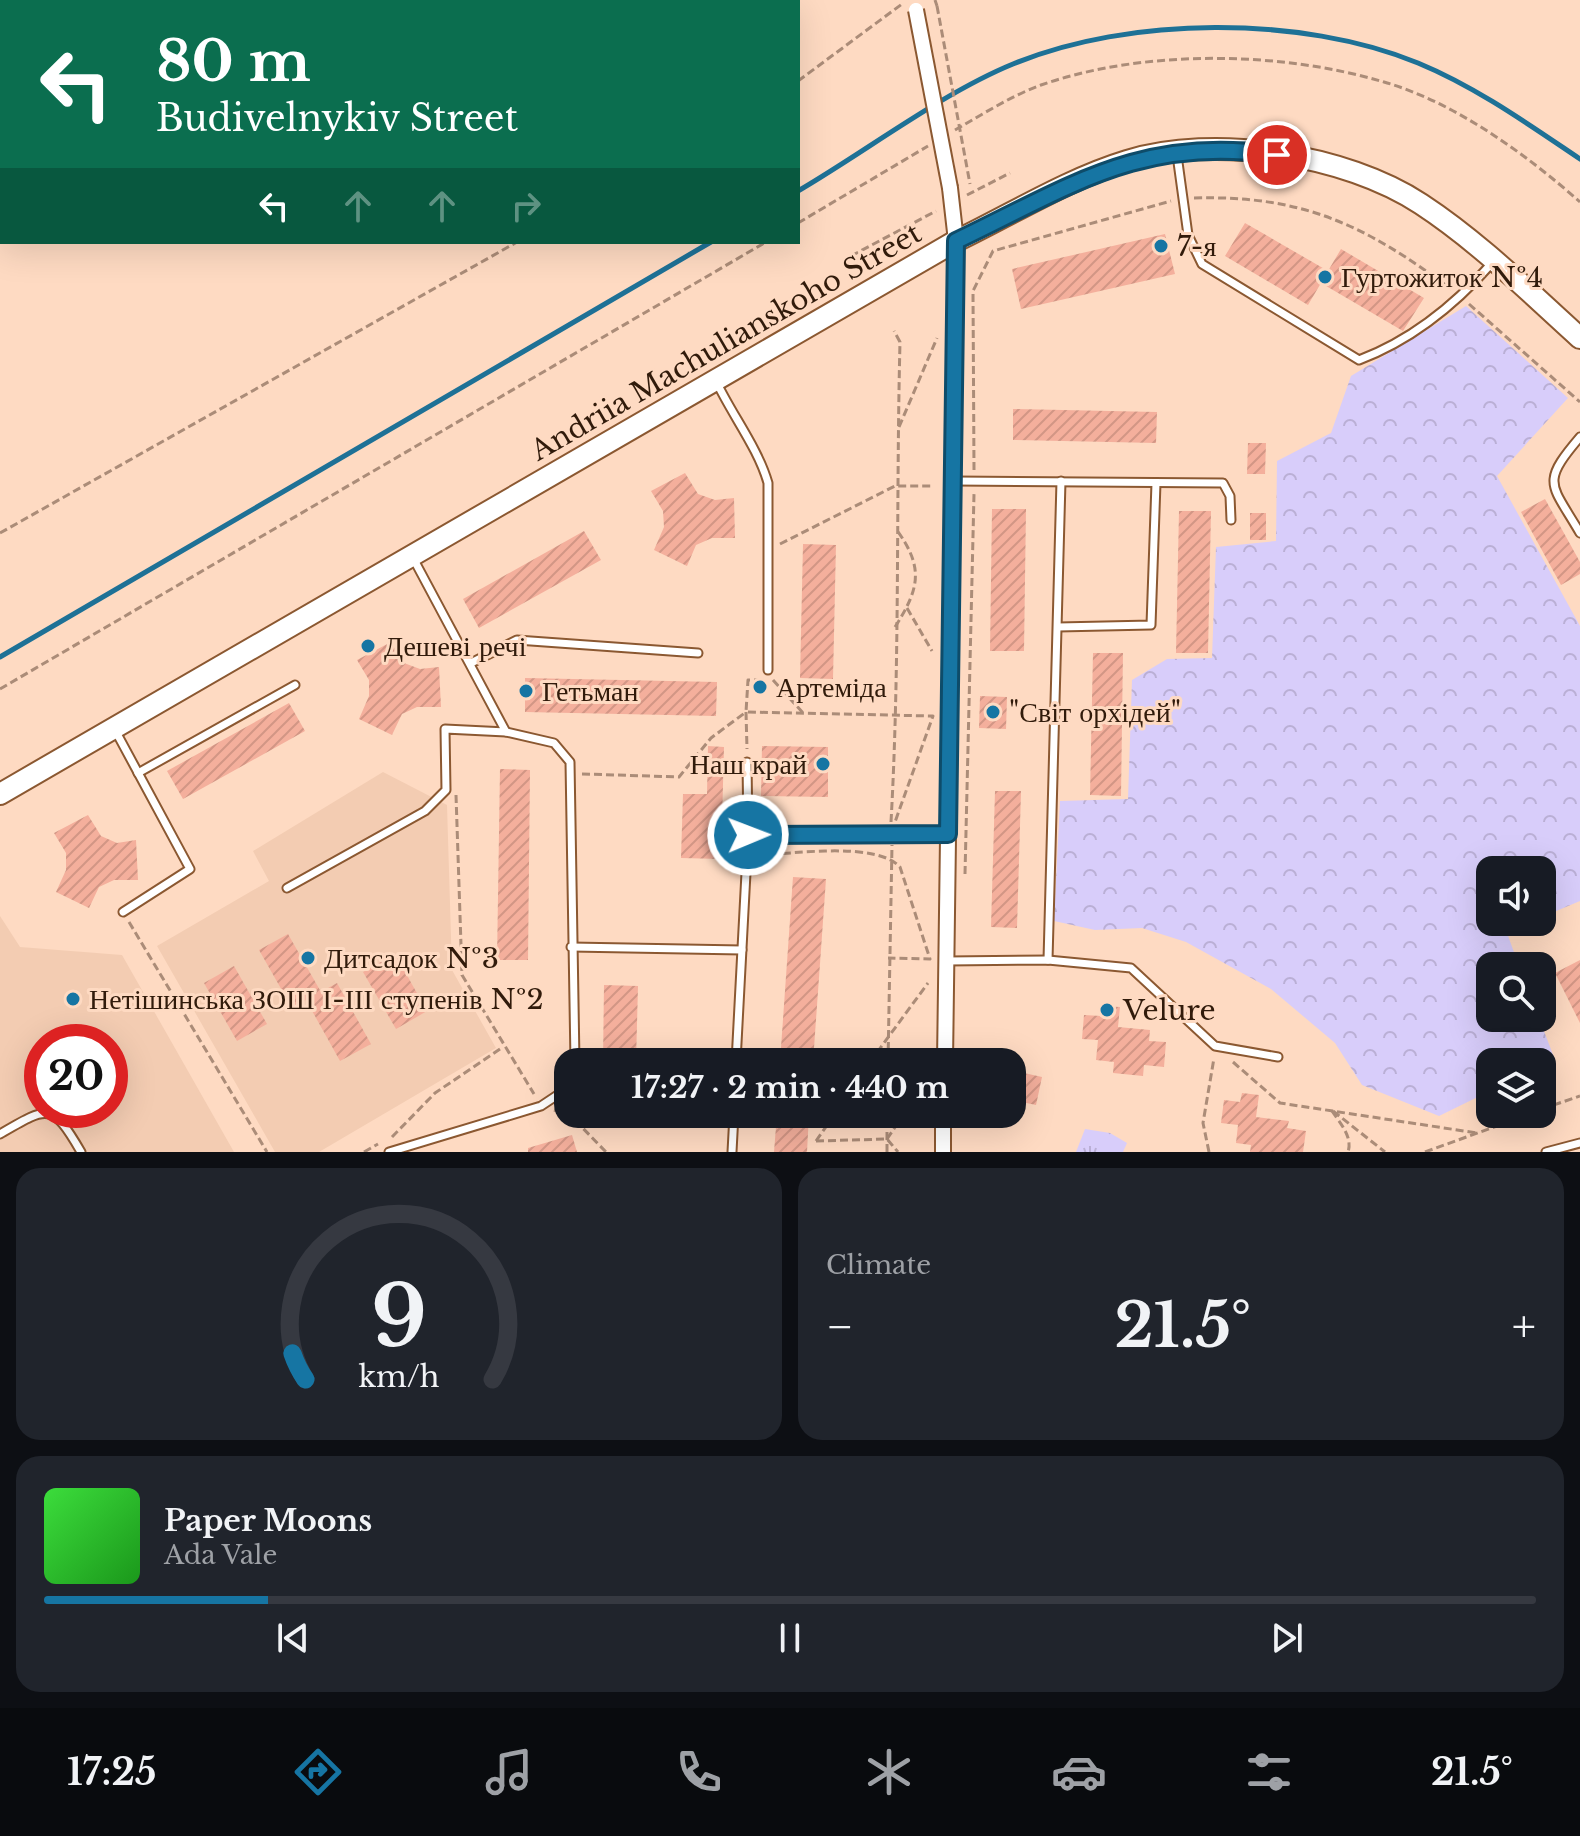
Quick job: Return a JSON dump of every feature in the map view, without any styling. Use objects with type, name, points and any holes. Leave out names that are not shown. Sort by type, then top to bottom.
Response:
[{"type":"street","points":[[911,5],[951,195],[956,241],[945,1048]]},
{"type":"street","name":"Andriia Machulianskoho Street","points":[[0,794],[956,241],[1090,175],[1128,161],[1177,152],[1257,152],[1298,158],[1367,178],[1419,203],[1494,261],[1580,338]]},
{"type":"street","points":[[943,1128],[943,1152]]},
{"type":"lane","points":[[1177,152],[1188,235],[1202,264],[1359,360],[1403,339],[1462,298],[1494,261]]},
{"type":"lane","points":[[715,380],[736,423],[763,465],[768,483],[768,670]]},
{"type":"lane","points":[[1580,437],[1555,466],[1553,479],[1556,492],[1580,533]]},
{"type":"lane","points":[[954,481],[1223,483],[1230,496],[1231,520]]},
{"type":"lane","points":[[1048,960],[1061,481]]},
{"type":"lane","points":[[1058,627],[1151,625],[1156,483]]},
{"type":"lane","points":[[412,556],[506,732]]},
{"type":"lane","points":[[471,663],[517,640],[698,653]]},
{"type":"lane","points":[[138,773],[295,685]]},
{"type":"lane","points":[[114,728],[190,869],[123,912]]},
{"type":"lane","points":[[287,888],[425,811],[446,790],[445,729],[506,732],[554,743],[570,762],[575,1048]]},
{"type":"lane","points":[[737,1048],[748,835],[747,762]]},
{"type":"lane","points":[[748,835],[948,834]]},
{"type":"lane","points":[[571,947],[742,950]]},
{"type":"lane","points":[[947,961],[1048,960],[1131,968],[1215,1046],[1278,1057]]},
{"type":"lane","points":[[389,1152],[541,1106],[554,1097]]},
{"type":"lane","points":[[0,1134],[33,1115],[50,1113],[62,1119],[81,1152]]},
{"type":"lane","points":[[732,1152],[733,1128]]},
{"type":"lane","points":[[1546,1152],[1580,1143]]},
{"type":"path","points":[[935,0],[971,192]]},
{"type":"path","points":[[800,80],[911,5]]},
{"type":"path","points":[[954,131],[1038,86],[1118,65],[1203,59],[1299,65],[1385,82],[1420,96],[1454,113],[1527,160],[1580,202]]},
{"type":"path","points":[[800,222],[930,145]]},
{"type":"path","points":[[851,256],[951,195],[971,192],[1010,173]]},
{"type":"path","points":[[965,884],[971,717],[973,291],[993,251],[1182,198],[1243,196],[1328,216],[1366,232],[1403,253],[1462,298],[1580,402]]},
{"type":"path","points":[[0,533],[513,244]]},
{"type":"path","points":[[0,689],[763,244]]},
{"type":"path","points":[[889,1048],[891,833],[897,716],[895,486],[900,342],[894,331]]},
{"type":"path","points":[[898,430],[937,338]]},
{"type":"path","points":[[769,550],[895,486],[934,486]]},
{"type":"path","points":[[895,627],[916,587],[912,550],[896,529]]},
{"type":"path","points":[[907,608],[932,651]]},
{"type":"path","points":[[747,762],[748,680],[773,680],[804,714]]},
{"type":"path","points":[[570,774],[679,777],[711,738],[746,712],[933,716],[891,833]]},
{"type":"path","points":[[446,790],[458,797],[462,975],[541,1106],[571,1116],[606,1152]]},
{"type":"path","points":[[746,856],[838,852],[872,853],[892,859],[900,867],[930,959],[888,958]]},
{"type":"path","points":[[123,912],[267,1152]]},
{"type":"path","points":[[880,1048],[928,983]]},
{"type":"path","points":[[1215,1046],[1280,1103],[1330,1108],[1477,1133]]},
{"type":"path","points":[[1209,1152],[1203,1123],[1215,1046]]},
{"type":"path","points":[[364,1152],[399,1133],[435,1093],[504,1047]]},
{"type":"path","points":[[1556,1104],[1580,1096]]},
{"type":"path","points":[[1330,1108],[1346,1131],[1350,1146],[1348,1152]]},
{"type":"path","points":[[1330,1108],[1385,1152]]},
{"type":"path","points":[[825,1128],[816,1141],[887,1139]]},
{"type":"path","points":[[887,1128],[887,1152]]},
{"type":"path","points":[[887,1139],[894,1128]]},
{"type":"path","points":[[1425,1152],[1491,1128]]},
{"type":"path","points":[[887,1139],[898,1152]]},
{"type":"path","points":[[595,1152],[598,1144]]},
{"type":"shaded area","name":"Дитсадок №3","points":[[383,772],[447,805],[452,970],[496,1048],[319,1152],[275,1152],[157,946],[269,881],[253,851]]},
{"type":"shaded area","name":"Нетішинська ЗОШ І-ІІІ ступенів №2","points":[[0,916],[20,947],[122,955],[234,1152],[0,1152]]},
{"type":"green space","points":[[1466,306],[1568,398],[1497,476],[1580,626],[1580,901],[1556,911],[1556,856],[1476,856],[1476,936],[1508,936],[1514,952],[1476,952],[1476,1032],[1544,1032],[1550,1048],[1476,1048],[1476,1098],[1439,1116],[1362,1085],[1335,1043],[1271,989],[1186,942],[1142,928],[1095,930],[1054,921],[1060,801],[1128,799],[1132,680],[1167,659],[1212,658],[1216,547],[1276,541],[1277,461],[1331,433],[1351,376]]},
{"type":"green space","points":[[1085,1129],[1110,1133],[1127,1143],[1123,1152],[1076,1152]]},
{"type":"building","name":"Гуртожиток №4","points":[[1245,223],[1328,271],[1341,249],[1424,298],[1403,331],[1321,283],[1308,305],[1225,256]]},
{"type":"building","points":[[1165,234],[1175,274],[1021,309],[1012,269]]},
{"type":"building","points":[[1013,409],[1157,412],[1156,443],[1013,440]]},
{"type":"building","points":[[1248,443],[1266,443],[1265,474],[1247,474]]},
{"type":"building","points":[[685,473],[698,494],[715,500],[734,498],[735,538],[712,538],[696,545],[687,566],[654,550],[664,527],[663,511],[651,491]]},
{"type":"building","points":[[1545,499],[1580,562],[1580,574],[1561,585],[1521,512]]},
{"type":"building","points":[[992,509],[1026,509],[1024,651],[990,651]]},
{"type":"building","points":[[1179,511],[1211,511],[1208,653],[1176,653]]},
{"type":"building","points":[[1250,513],[1266,513],[1266,540],[1250,540]]},
{"type":"building","points":[[584,531],[601,560],[479,628],[463,599]]},
{"type":"building","points":[[803,544],[836,545],[833,679],[800,678]]},
{"type":"building","points":[[391,642],[404,663],[420,669],[439,667],[441,707],[417,707],[402,714],[392,735],[359,719],[369,696],[369,680],[357,660]]},
{"type":"building","points":[[1093,653],[1123,653],[1121,796],[1090,795]]},
{"type":"building","points":[[525,678],[717,682],[716,716],[525,712]]},
{"type":"building","name":"\"Світ орхідей\"","points":[[980,696],[1007,697],[1006,729],[979,728]]},
{"type":"building","points":[[289,703],[305,731],[183,799],[167,771]]},
{"type":"building","points":[[708,746],[724,747],[721,859],[681,858],[683,794],[707,794]]},
{"type":"building","points":[[762,746],[828,747],[828,797],[761,796]]},
{"type":"building","points":[[500,769],[530,770],[528,960],[497,960]]},
{"type":"building","points":[[995,791],[1021,791],[1017,928],[991,927]]},
{"type":"building","points":[[88,815],[101,836],[117,843],[136,840],[138,880],[114,880],[99,887],[89,908],[56,892],[66,870],[66,853],[54,833]]},
{"type":"building","points":[[793,877],[826,879],[814,1048],[781,1048]]},
{"type":"building","points":[[288,934],[321,992],[337,983],[371,1044],[340,1061],[306,1000],[292,1008],[259,950]]},
{"type":"building","points":[[395,954],[427,1011],[396,1029],[363,972]]},
{"type":"building","points":[[1580,960],[1580,1023],[1556,975]]},
{"type":"building","points":[[234,966],[267,1024],[237,1041],[204,983]]},
{"type":"building","points":[[604,985],[638,986],[636,1048],[603,1048]]},
{"type":"building","points":[[1102,1006],[1120,1007],[1118,1027],[1150,1030],[1149,1041],[1166,1042],[1164,1067],[1144,1065],[1143,1076],[1113,1073],[1114,1062],[1096,1060],[1098,1040],[1082,1039],[1084,1015],[1101,1016]]},
{"type":"building","points":[[1026,1073],[1042,1077],[1036,1105],[1026,1103]]},
{"type":"building","points":[[1242,1093],[1259,1095],[1256,1117],[1289,1121],[1287,1128],[1306,1131],[1303,1152],[1250,1152],[1251,1145],[1236,1143],[1238,1125],[1221,1123],[1224,1100],[1240,1102]]},
{"type":"building","points":[[776,1128],[808,1128],[807,1152],[774,1152]]},
{"type":"building","points":[[572,1135],[577,1152],[528,1152],[528,1148]]},
{"type":"waterway","points":[[800,190],[931,107],[1013,64],[1059,48],[1161,30],[1269,30],[1322,36],[1372,47],[1418,63],[1481,95],[1580,159]]},
{"type":"waterway","points":[[0,657],[708,244]]},
{"type":"place","name":"7-я","points":[[1161,246]]},
{"type":"place","name":"Гуртожиток №4","points":[[1325,277]]},
{"type":"place","name":"Дешеві речі","points":[[368,646]]},
{"type":"place","name":"Артеміда","points":[[760,687]]},
{"type":"place","name":"Гетьман","points":[[526,691]]},
{"type":"place","name":"\"Світ орхідей\"","points":[[993,712]]},
{"type":"place","name":"Наш край","points":[[823,764]]},
{"type":"place","name":"Дитсадок №3","points":[[308,958]]},
{"type":"place","name":"Нетішинська ЗОШ І-ІІІ ступенів №2","points":[[73,999]]},
{"type":"place","name":"Velure","points":[[1107,1010]]},
{"type":"route","points":[[748,835],[948,834],[956,241],[1090,175],[1128,161],[1157,154],[1218,150],[1277,155]]}]
